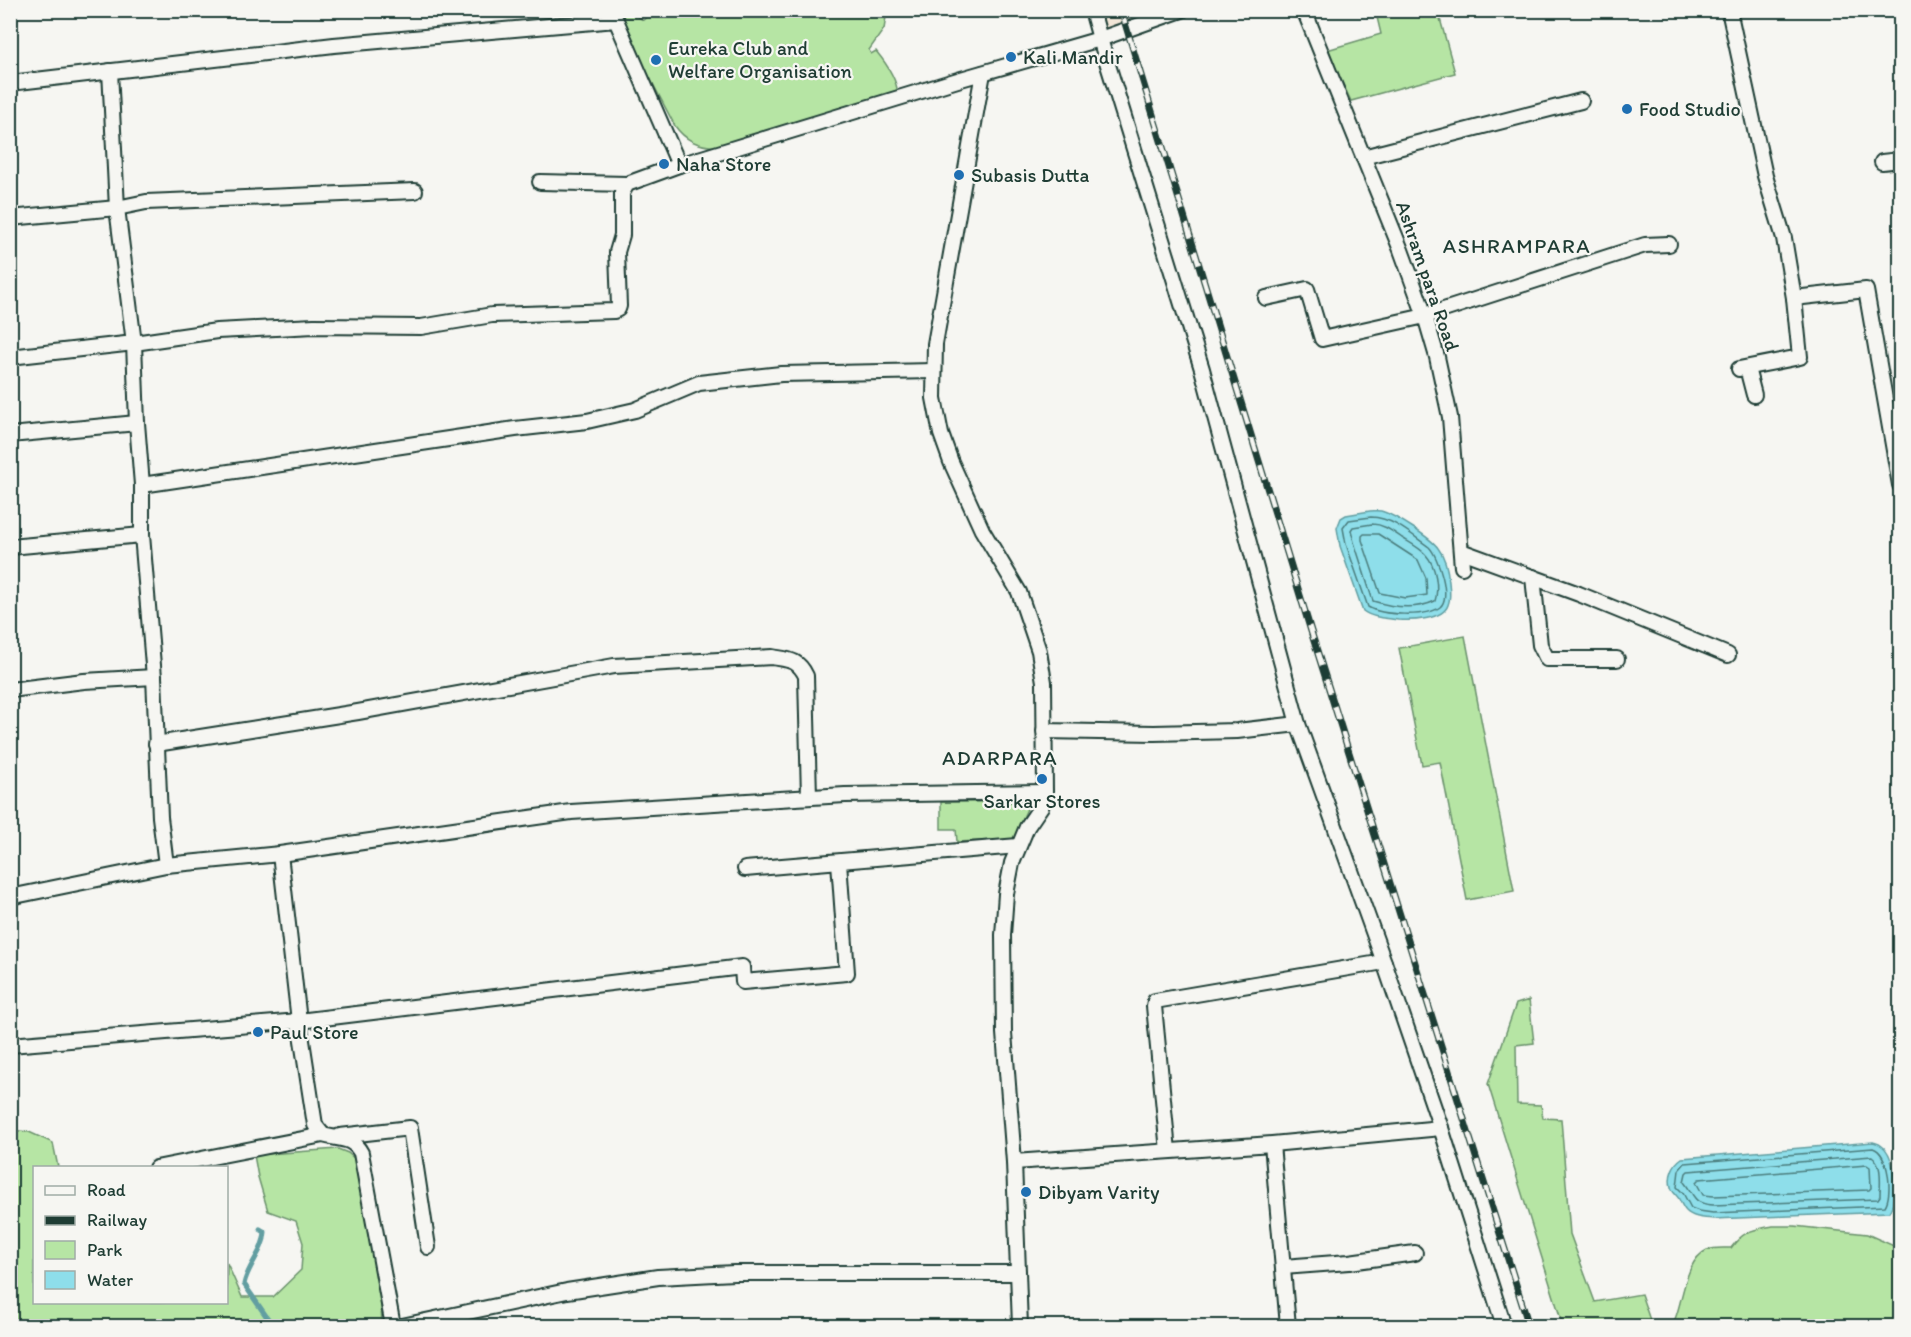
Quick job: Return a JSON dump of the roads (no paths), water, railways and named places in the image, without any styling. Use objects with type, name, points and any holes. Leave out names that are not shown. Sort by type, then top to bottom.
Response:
[{"type":"street","points":[[1092,10],[1202,369],[1298,724],[1441,1128],[1504,1326]]},
{"type":"street","points":[[540,182],[627,183],[679,165],[1100,39],[1182,10]]},
{"type":"street","name":"Ashram para Road","points":[[1304,10],[1425,316],[1437,357],[1450,417],[1462,567]]},
{"type":"street","points":[[1729,10],[1765,176],[1784,238],[1794,298],[1800,357],[1743,368],[1754,395]]},
{"type":"street","points":[[10,83],[614,15],[679,165]]},
{"type":"street","points":[[110,71],[117,208],[134,343],[142,485],[142,535],[154,677],[160,817],[166,865]]},
{"type":"street","points":[[983,73],[935,344],[934,398],[941,434],[951,462],[982,530],[1019,592],[1039,651],[1044,682],[1045,792],[1042,805],[1027,827],[1018,846],[1008,878],[1003,946],[1004,1033],[1014,1162],[1020,1326]]},
{"type":"street","points":[[1363,157],[1581,101]]},
{"type":"street","points":[[1882,162],[1900,160]]},
{"type":"street","points":[[10,357],[217,331],[314,326],[421,327],[492,315],[614,311],[619,306],[617,252],[622,235],[622,193],[627,183]]},
{"type":"street","points":[[10,218],[117,208],[146,202],[416,191]]},
{"type":"street","points":[[1266,298],[1307,289],[1322,339],[1425,316],[1645,245],[1669,244]]},
{"type":"street","points":[[1794,298],[1866,290],[1900,484]]},
{"type":"street","points":[[142,485],[515,429],[587,421],[635,410],[668,394],[699,383],[781,374],[934,371]]},
{"type":"street","points":[[10,435],[137,423]]},
{"type":"street","points":[[10,547],[142,535]]},
{"type":"street","points":[[1461,551],[1580,594],[1728,655]]},
{"type":"street","points":[[1533,577],[1540,645],[1547,659],[1617,659]]},
{"type":"street","points":[[156,744],[358,712],[614,666],[772,657],[791,660],[801,666],[806,676],[809,797]]},
{"type":"street","points":[[10,690],[84,681],[154,677]]},
{"type":"street","points":[[1044,731],[1154,733],[1237,731],[1298,724]]},
{"type":"street","points":[[10,897],[166,865],[279,854],[571,812],[846,795],[1045,792]]},
{"type":"street","points":[[745,868],[1018,846]]},
{"type":"street","points":[[279,854],[316,1129],[327,1136],[350,1140],[363,1156],[393,1326]]},
{"type":"street","points":[[10,1045],[300,1021],[742,967],[743,982],[847,973],[839,862]]},
{"type":"street","points":[[1168,1151],[1155,1001],[1384,962]]},
{"type":"street","points":[[162,1166],[327,1136],[410,1128],[428,1247]]},
{"type":"street","points":[[1014,1162],[1272,1144],[1441,1128]]},
{"type":"street","points":[[1272,1144],[1288,1326]]},
{"type":"street","points":[[1283,1267],[1349,1262],[1415,1253]]},
{"type":"street","points":[[402,1326],[567,1291],[658,1277],[734,1273],[1018,1273]]},
{"type":"water","points":[[1382,511],[1397,518],[1421,533],[1438,548],[1446,564],[1450,594],[1448,605],[1440,614],[1418,620],[1398,620],[1375,616],[1363,611],[1340,546],[1337,528],[1341,518],[1346,515]]},
{"type":"water","points":[[1873,1142],[1880,1144],[1887,1151],[1893,1168],[1894,1198],[1889,1212],[1713,1219],[1695,1216],[1686,1211],[1671,1187],[1672,1171],[1682,1158]]},
{"type":"waterway","points":[[260,1229],[265,1232],[264,1239],[244,1284],[273,1326]]},
{"type":"railway","points":[[1121,10],[1314,641],[1529,1326]]},
{"type":"place","name":"Kali Mandir","points":[[1011,57]]},
{"type":"place","name":"Eureka Club and Welfare Organisation","points":[[656,60]]},
{"type":"place","name":"Food Studio","points":[[1627,109]]},
{"type":"place","name":"Naha Store","points":[[664,164]]},
{"type":"place","name":"Subasis Dutta","points":[[959,175]]},
{"type":"place","name":"Sarkar Stores","points":[[1042,779]]},
{"type":"place","name":"Paul Store","points":[[258,1032]]},
{"type":"place","name":"Dibyam Varity","points":[[1026,1192]]},
{"type":"district","name":"ASHRAMPARA","points":[[1517,246]]},
{"type":"district","name":"ADARPARA","points":[[1000,758]]}]
